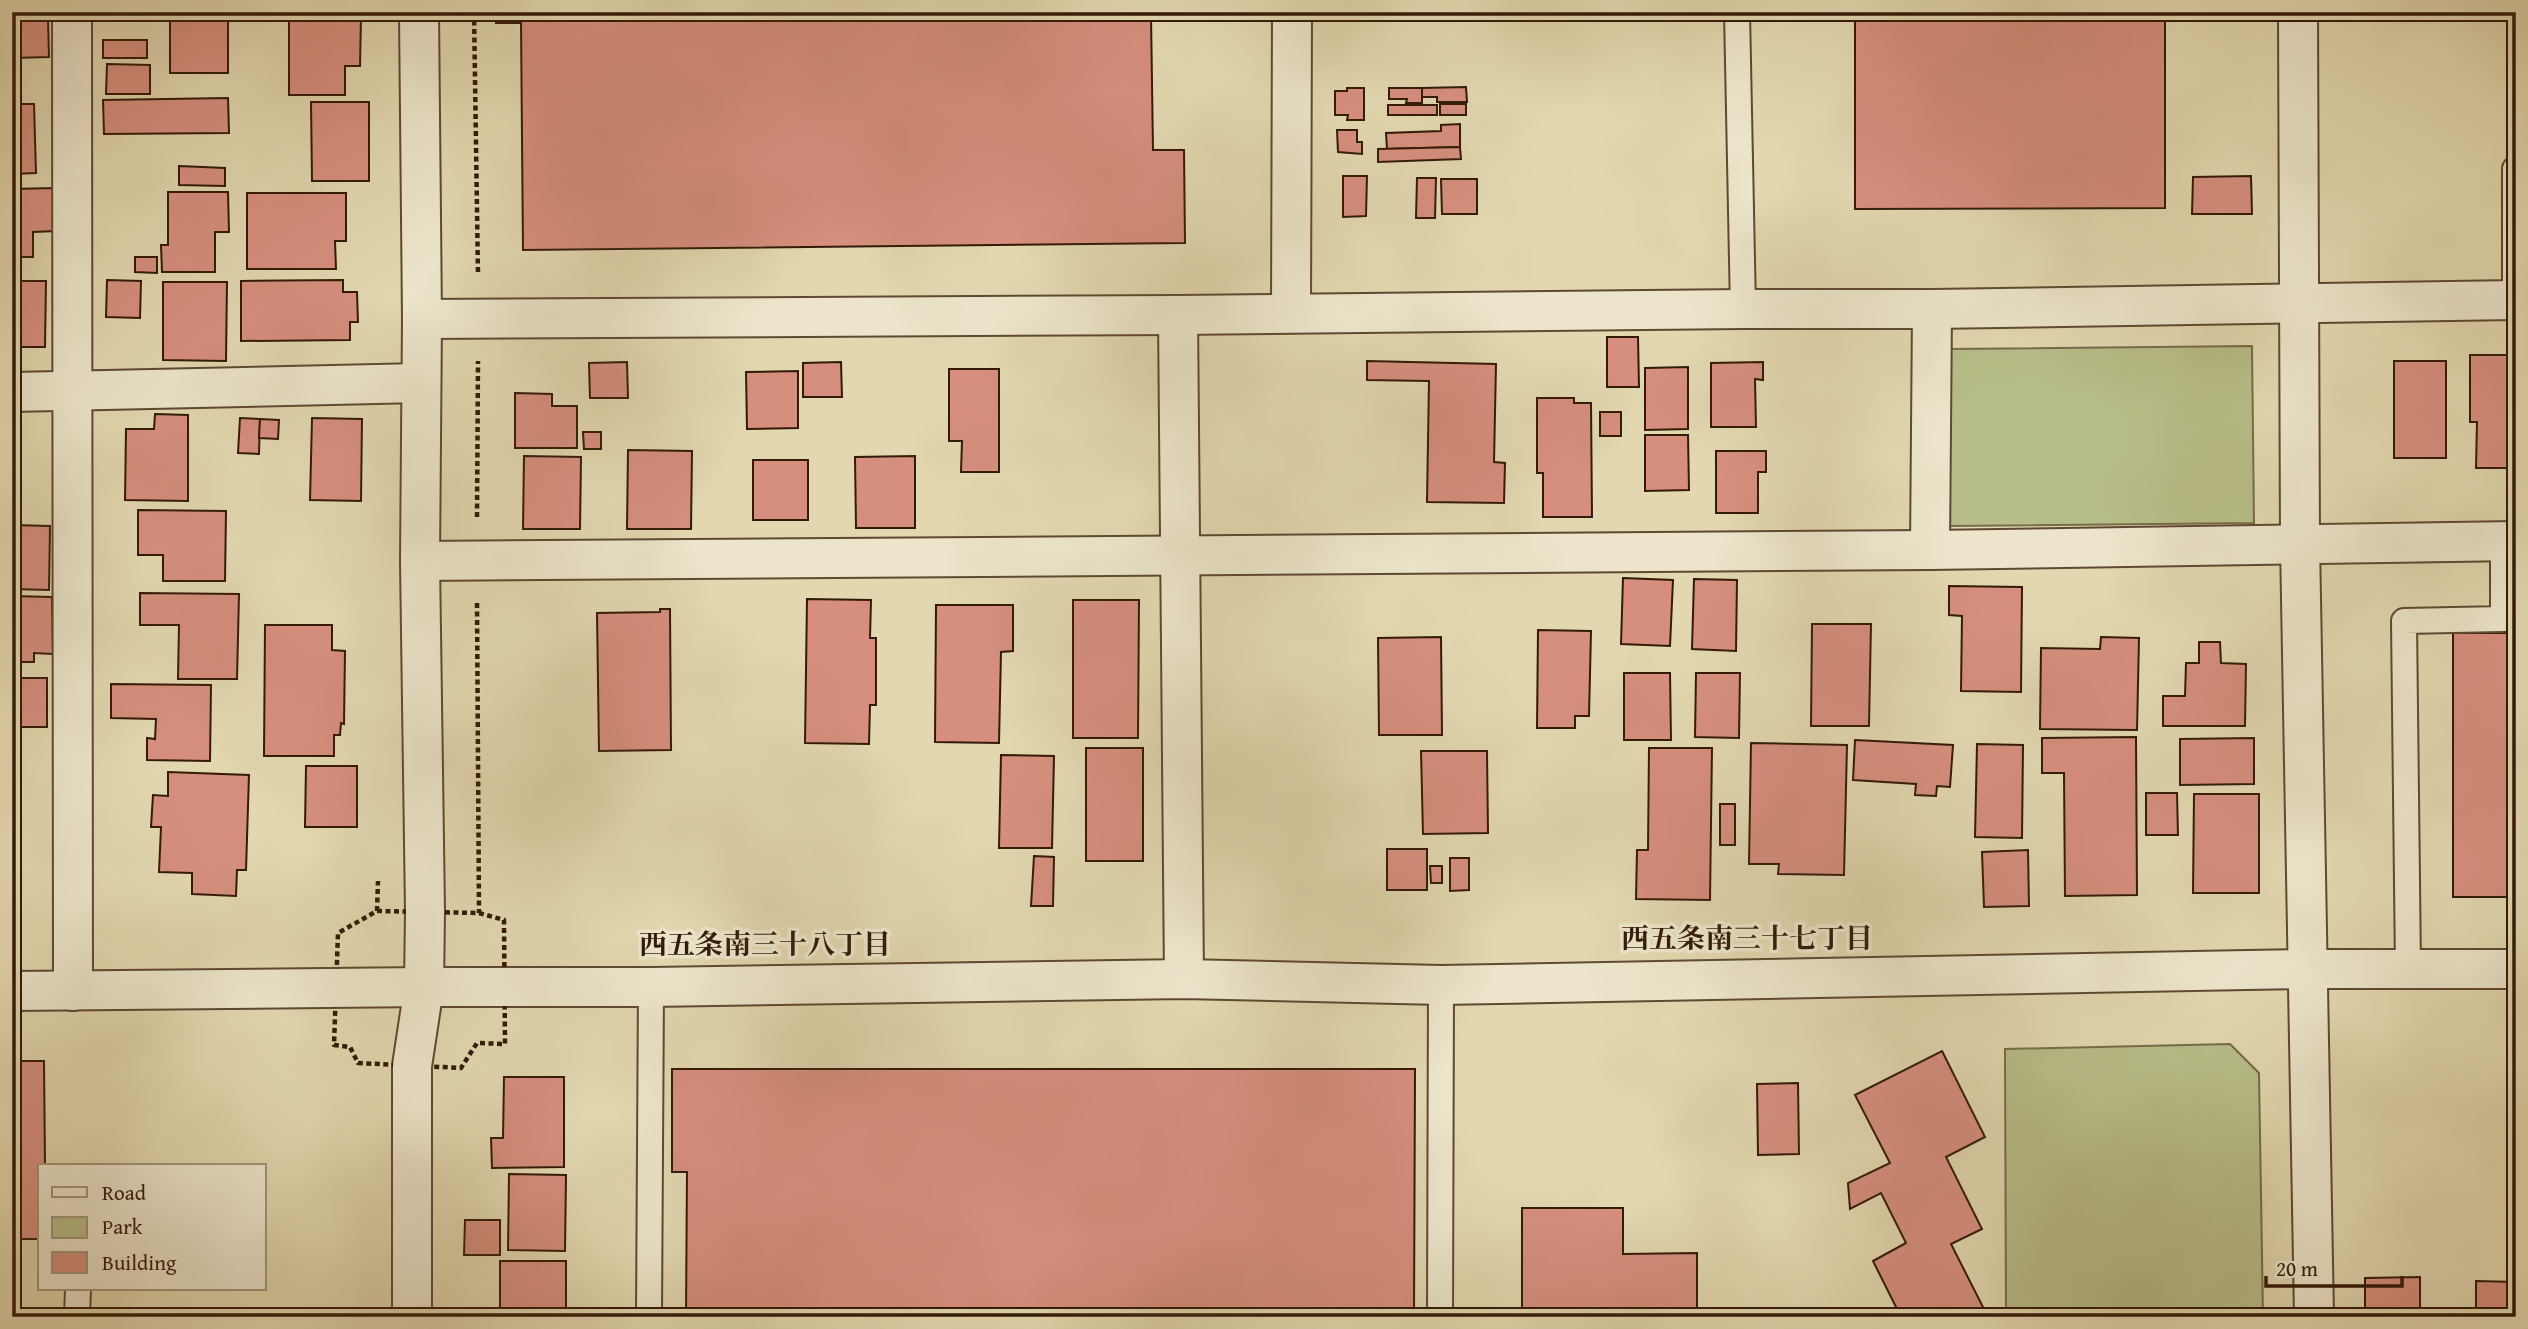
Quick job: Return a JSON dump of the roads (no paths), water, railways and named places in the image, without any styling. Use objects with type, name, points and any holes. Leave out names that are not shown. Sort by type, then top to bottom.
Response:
[{"type":"street","points":[[72,12],[73,991]]},
{"type":"street","points":[[412,1317],[412,1066],[424,987],[425,912],[420,561],[422,319],[419,12]]},
{"type":"street","points":[[1291,312],[1292,12]]},
{"type":"street","points":[[2298,12],[2300,543],[2314,1317]]},
{"type":"street","points":[[422,319],[1932,309],[2516,300]]},
{"type":"street","points":[[1930,550],[1932,309]]},
{"type":"street","points":[[1178,315],[1184,979]]},
{"type":"street","points":[[12,392],[421,383]]},
{"type":"street","points":[[420,561],[1930,550],[2509,542]]},
{"type":"street","points":[[12,991],[651,987],[1184,979],[1441,985],[2308,969],[2516,969]]},
{"type":"lane","points":[[1737,12],[1743,309]]},
{"type":"lane","points":[[2515,169],[2516,300]]},
{"type":"lane","points":[[2408,969],[2404,621],[2504,619],[2509,542]]},
{"type":"lane","points":[[1440,1317],[1441,985]]},
{"type":"lane","points":[[649,1317],[651,987]]},
{"type":"lane","points":[[77,1317],[78,1290]]},
{"type":"district","name":"西五条南三十七丁目","points":[[1747,938]]},
{"type":"district","name":"西五条南三十八丁目","points":[[765,944]]}]
